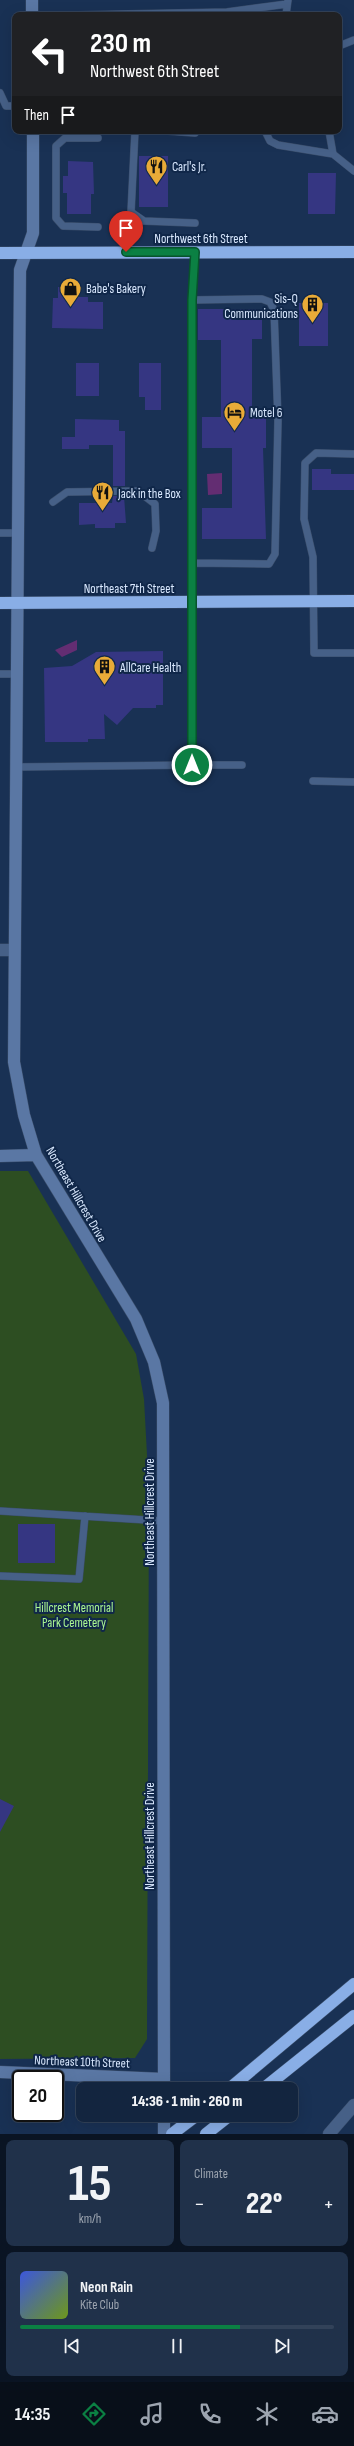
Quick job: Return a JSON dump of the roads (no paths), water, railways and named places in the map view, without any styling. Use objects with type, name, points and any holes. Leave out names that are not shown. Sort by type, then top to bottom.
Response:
[{"type":"highway","name":"Northwest 6th Street","points":[[0,253],[354,252]]},
{"type":"highway","name":"Northeast 7th Street","points":[[0,603],[354,601]]},
{"type":"highway","points":[[237,2082],[354,1984]]},
{"type":"highway","points":[[272,2082],[354,2016]]},
{"type":"highway","points":[[172,2134],[188,2122]]},
{"type":"highway","points":[[208,2133],[221,2122]]},
{"type":"street","points":[[32,0],[32,12]]},
{"type":"street","name":"Northeast Hillcrest Drive","points":[[33,134],[33,233],[20,270],[14,1062],[24,1115],[36,1155],[136,1319],[154,1362],[163,1403],[164,2082]]},
{"type":"street","points":[[0,950],[14,950]]},
{"type":"street","points":[[0,1156],[36,1155]]},
{"type":"street","name":"Northeast 10th Street","points":[[0,2072],[137,2082]]},
{"type":"street","points":[[329,2134],[354,2105]]},
{"type":"street","points":[[164,2122],[164,2134]]},
{"type":"lane","points":[[227,12],[288,2],[286,12]]},
{"type":"lane","points":[[342,45],[354,40]]},
{"type":"lane","points":[[0,93],[6,106],[12,106]]},
{"type":"lane","points":[[135,134],[131,212],[144,221],[195,223]]},
{"type":"lane","points":[[266,134],[270,141],[278,145],[332,154],[354,171]]},
{"type":"lane","points":[[329,134],[332,154]]},
{"type":"lane","points":[[98,138],[65,138],[56,146],[56,218],[63,226],[98,227]]},
{"type":"lane","points":[[192,765],[192,300],[195,252]]},
{"type":"lane","points":[[192,300],[262,300],[270,302],[274,310],[278,421],[275,554],[269,564],[192,563]]},
{"type":"lane","points":[[354,454],[316,453],[305,463],[304,519],[313,557],[312,601],[314,653],[354,654]]},
{"type":"lane","points":[[53,502],[66,492],[138,491],[155,504],[156,531],[152,548]]},
{"type":"lane","points":[[0,533],[18,534]]},
{"type":"lane","points":[[0,674],[16,674]]},
{"type":"lane","points":[[16,767],[242,765]]},
{"type":"lane","points":[[313,781],[354,782]]},
{"type":"lane","points":[[0,1511],[163,1521]]},
{"type":"lane","points":[[0,1576],[79,1579],[85,1516]]},
{"type":"place","name":"Carl's Jr.","points":[[156,186]]},
{"type":"place","name":"Babe's Bakery","points":[[71,308]]},
{"type":"place","name":"Sis-Q Communications","points":[[313,324]]},
{"type":"place","name":"Motel 6","points":[[234,432]]},
{"type":"place","name":"Jack in the Box","points":[[102,512]]},
{"type":"place","name":"AllCare Health","points":[[104,686]]},
{"type":"park label","name":"Hillcrest Memorial Park Cemetery","points":[[74,1614]]}]
